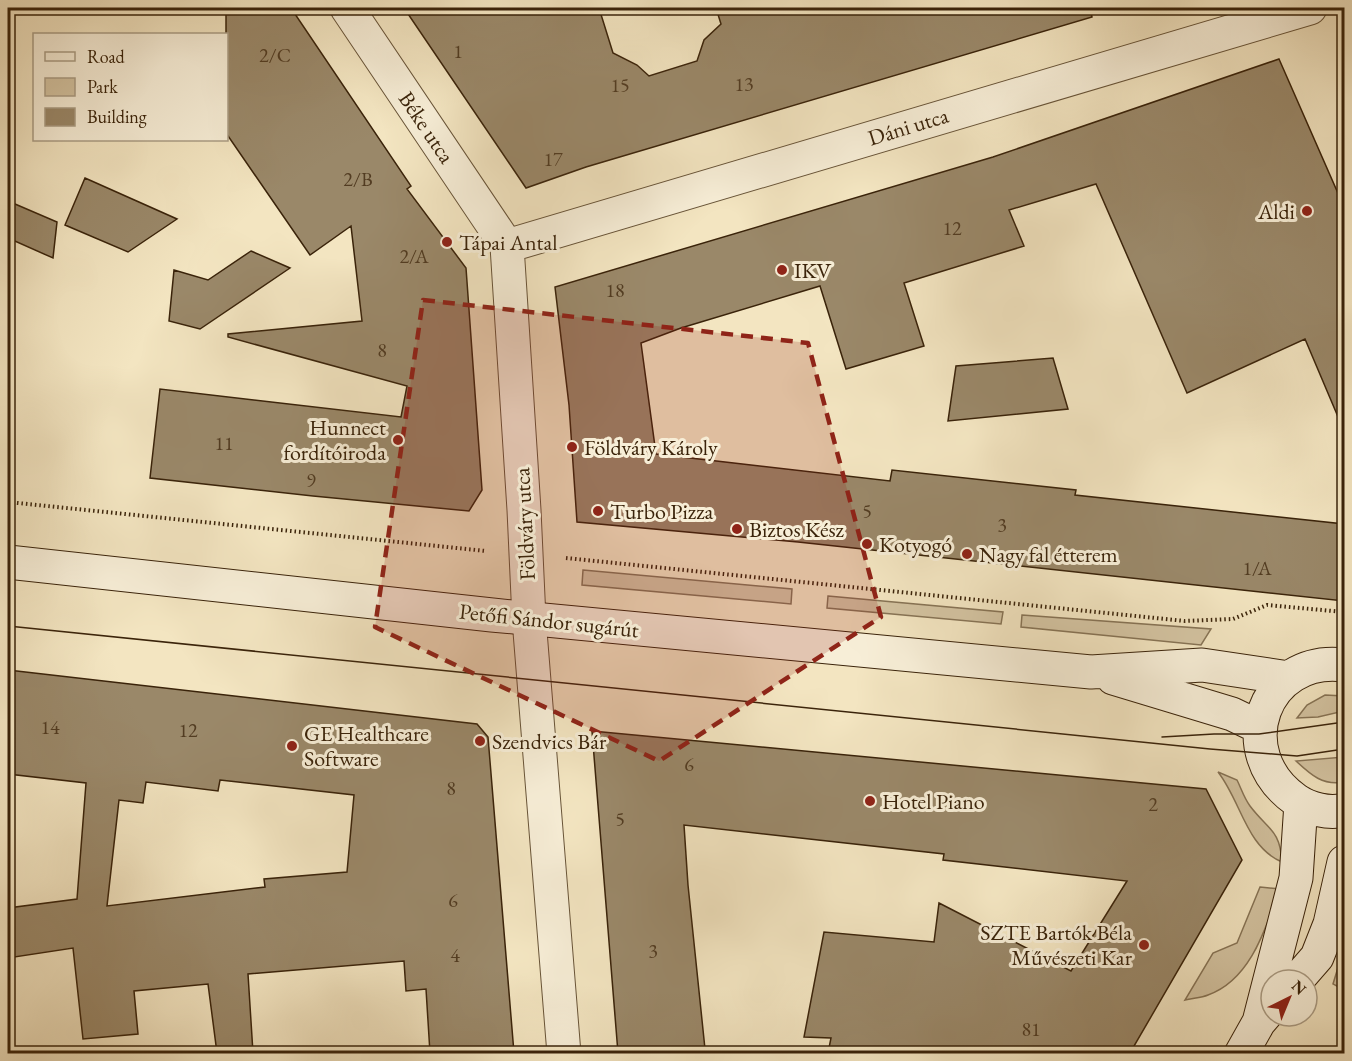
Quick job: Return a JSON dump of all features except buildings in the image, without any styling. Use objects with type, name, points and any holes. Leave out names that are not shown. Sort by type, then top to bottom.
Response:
[{"type":"street","name":"Béke utca","points":[[347,8],[507,246]]},
{"type":"street","name":"Dáni utca","points":[[507,246],[1309,8]]},
{"type":"street","name":"Földváry utca","points":[[507,246],[529,619],[564,1053]]},
{"type":"street","name":"Petőfi Sándor sugárút","points":[[8,562],[529,619],[1091,672],[1202,665],[1289,678]]},
{"type":"street","points":[[1344,665],[1323,664],[1305,669],[1289,678],[1274,693],[1264,711],[1259,727],[1261,753],[1269,774],[1283,791],[1301,803],[1320,810],[1344,810]]},
{"type":"street","name":"Petőfi Sándor sugárút","points":[[1091,672],[1232,714],[1259,727]]},
{"type":"street","points":[[1276,968],[1296,878],[1301,803]]},
{"type":"street","points":[[1307,968],[1317,957],[1330,924],[1344,862]]},
{"type":"street","points":[[1241,1053],[1259,1024]]},
{"type":"path","points":[[8,502],[1185,621],[1233,619],[1267,605],[1344,612]]},
{"type":"highlighted area","points":[[423,300],[808,343],[881,617],[659,761],[375,627]]},
{"type":"green space","points":[[583,570],[792,589],[791,604],[582,585]]},
{"type":"green space","points":[[828,596],[1003,612],[1001,624],[827,608]]},
{"type":"green space","points":[[1022,615],[1211,629],[1201,645],[1021,627]]},
{"type":"green space","points":[[1325,695],[1344,696],[1344,711],[1318,717],[1297,718],[1307,705]]},
{"type":"green space","points":[[1344,757],[1344,782],[1337,783],[1318,778],[1296,761]]},
{"type":"green space","points":[[1218,772],[1237,780],[1250,806],[1276,836],[1282,862],[1260,846],[1252,835]]},
{"type":"green space","points":[[1260,887],[1280,889],[1255,951],[1246,965],[1223,988],[1205,996],[1185,1000],[1213,953],[1237,943]]},
{"type":"green space","points":[[1344,948],[1344,990],[1333,984]]},
{"type":"tram line","points":[[8,626],[1210,749],[1297,756],[1344,749]]},
{"type":"tram line","points":[[1162,737],[1259,734],[1344,722]]},
{"type":"place","name":"Aldi","points":[[1307,211]]},
{"type":"place","name":"Tápai Antal","points":[[447,242]]},
{"type":"place","name":"IKV","points":[[782,270]]},
{"type":"place","name":"Hunnect fordítóiroda","points":[[398,440]]},
{"type":"place","name":"Földváry Károly","points":[[572,447]]},
{"type":"place","name":"Turbo Pizza","points":[[598,511]]},
{"type":"place","name":"Biztos Kész","points":[[737,529]]},
{"type":"place","name":"Kotyogó","points":[[867,544]]},
{"type":"place","name":"Nagy fal étterem","points":[[967,554]]},
{"type":"place","name":"Szendvics Bár","points":[[480,741]]},
{"type":"place","name":"GE Healthcare Software","points":[[292,746]]},
{"type":"place","name":"Hotel Piano","points":[[870,801]]},
{"type":"place","name":"SZTE Bartók Béla Művészeti Kar","points":[[1144,945]]}]
